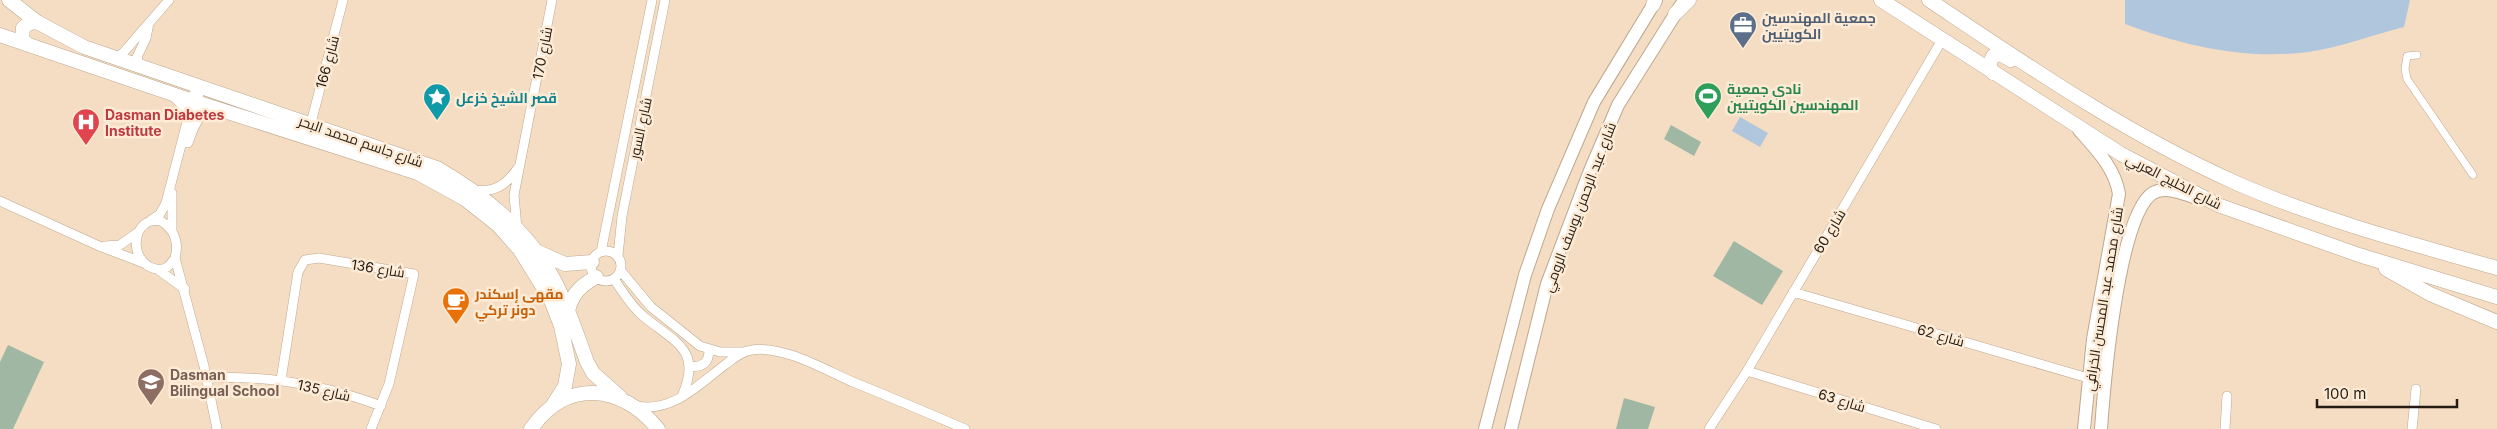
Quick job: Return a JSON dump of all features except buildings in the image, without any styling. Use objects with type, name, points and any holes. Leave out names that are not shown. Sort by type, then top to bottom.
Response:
[{"type":"main road","name":"شارع عبد الرحمن يوسف الرومي","points":[[1511,429],[1547,284],[1589,173],[1618,105],[1684,0]]},
{"type":"main road","points":[[1675,14],[1689,0]]},
{"type":"main road","name":"شارع الخليج العربي","points":[[1881,0],[2073,124],[2138,163],[2218,205],[2368,258],[2497,298]]},
{"type":"main road","name":"شارع الخليج العربي","points":[[1928,0],[2061,88],[2126,128],[2253,189],[2352,224],[2497,268]]},
{"type":"main road","name":"شارع عبد الرحمن يوسف الرومي","points":[[1485,429],[1525,275],[1548,209],[1594,102],[1655,2]]},
{"type":"main road","name":"شارع جاسم محمد البحر","points":[[13,3],[37,22],[62,37],[140,67],[311,123],[437,168],[473,190],[517,228],[538,252],[554,280],[593,373],[620,397]]},
{"type":"main road","points":[[1645,18],[1653,12],[1662,15],[1666,21],[1664,31]]},
{"type":"main road","points":[[27,44],[22,39],[23,28],[29,23],[37,22]]},
{"type":"main road","name":"شارع جاسم محمد البحر","points":[[0,35],[193,102],[418,173],[452,190],[487,216],[520,250],[551,300],[561,326],[569,364],[565,386],[553,405]]},
{"type":"main road","points":[[1993,73],[1989,62],[1993,56],[2000,54],[2049,85],[2061,88]]},
{"type":"main road","points":[[188,118],[193,102],[201,92],[210,89]]},
{"type":"main road","name":"شارع محمد عبد المحسن الخرافي","points":[[2073,124],[2105,161],[2117,186],[2119,202],[2088,378],[2084,429]]},
{"type":"main road","name":"شارع محمد عبد المحسن الخرافي","points":[[2101,429],[2107,359],[2123,269],[2136,214],[2151,194],[2160,190],[2170,191],[2218,205]]},
{"type":"main road","points":[[538,252],[565,264],[596,257]]},
{"type":"main road","points":[[2368,258],[2430,294],[2497,322]]},
{"type":"main road","points":[[2106,271],[2112,267],[2123,269]]},
{"type":"main road","points":[[568,311],[570,301],[579,288],[596,277]]},
{"type":"main road","points":[[524,429],[535,424],[553,405],[570,397],[589,393],[620,397],[645,413],[658,429]]},
{"type":"street","points":[[115,58],[123,53],[169,0]]},
{"type":"street","name":"شارع 166","points":[[311,123],[344,0]]},
{"type":"street","name":"شارع 170","points":[[517,228],[514,201],[552,0]]},
{"type":"street","name":"شارع السور","points":[[596,257],[652,0]]},
{"type":"street","name":"شارع السور","points":[[618,256],[622,216],[665,0]]},
{"type":"street","points":[[140,67],[137,54],[146,38],[149,22]]},
{"type":"street","name":"شارع 60","points":[[1713,427],[1942,40]]},
{"type":"street","points":[[2417,55],[2407,56],[2407,79],[2473,175]]},
{"type":"street","points":[[100,246],[120,245],[160,214],[166,203],[188,118],[182,105],[170,94]]},
{"type":"street","points":[[217,429],[207,378],[185,289],[175,258],[176,242],[172,231],[172,192],[194,126],[205,113],[220,109]]},
{"type":"street","points":[[473,190],[486,191],[498,188],[508,181],[520,166]]},
{"type":"street","points":[[0,201],[100,246],[144,263],[185,289]]},
{"type":"street","points":[[150,221],[161,221],[172,231]]},
{"type":"street","points":[[139,231],[136,247],[144,263]]},
{"type":"street","points":[[621,271],[614,279],[605,281],[596,277],[592,271],[596,257],[610,251],[618,256],[621,262],[621,271],[651,307],[700,346],[709,350],[743,352],[754,349],[774,350],[804,360],[965,429]]},
{"type":"street","name":"شارع 136","points":[[281,380],[298,272],[305,260],[310,257],[319,258],[414,274],[389,384],[371,429]]},
{"type":"street","points":[[156,269],[166,268],[175,258]]},
{"type":"street","points":[[614,279],[636,310],[681,346],[690,366],[682,397]]},
{"type":"street","name":"شارع 62","points":[[1794,292],[2088,378]]},
{"type":"street","points":[[690,366],[697,367],[704,364],[708,358],[709,350]]},
{"type":"street","points":[[635,405],[655,408],[664,406],[682,397],[743,352]]},
{"type":"street","name":"شارع 63","points":[[1747,371],[1936,429]]},
{"type":"street","name":"شارع 135","points":[[207,378],[241,377],[281,380],[335,390],[381,406]]},
{"type":"street","points":[[2412,429],[2416,388]]},
{"type":"street","points":[[2225,429],[2228,396]]},
{"type":"green space","points":[[1671,125],[1701,142],[1694,156],[1664,139]]},
{"type":"green space","points":[[1734,241],[1783,271],[1762,305],[1713,276]]},
{"type":"green space","points":[[8,345],[44,362],[13,429],[0,429],[0,362]]},
{"type":"green space","points":[[1624,398],[1655,407],[1648,429],[1616,429]]},
{"type":"water","points":[[2125,0],[2410,0],[2404,27],[2320,50],[2284,54],[2261,54],[2192,45],[2125,24]]},
{"type":"water","points":[[1740,117],[1768,133],[1760,147],[1732,131]]},
{"type":"place","name":"جمعية المهندسين الكويتيين","points":[[1743,49]]},
{"type":"place","name":"نادي جمعية المهندسين الكويتيين","points":[[1708,120]]},
{"type":"place","name":"قصر الشيخ خزعل","points":[[437,121]]},
{"type":"place","name":"Dasman Diabetes Institute","points":[[86,146]]},
{"type":"place","name":"مقهى إسكندر دونر تركي","points":[[456,325]]},
{"type":"place","name":"Dasman Bilingual School","points":[[151,406]]}]
